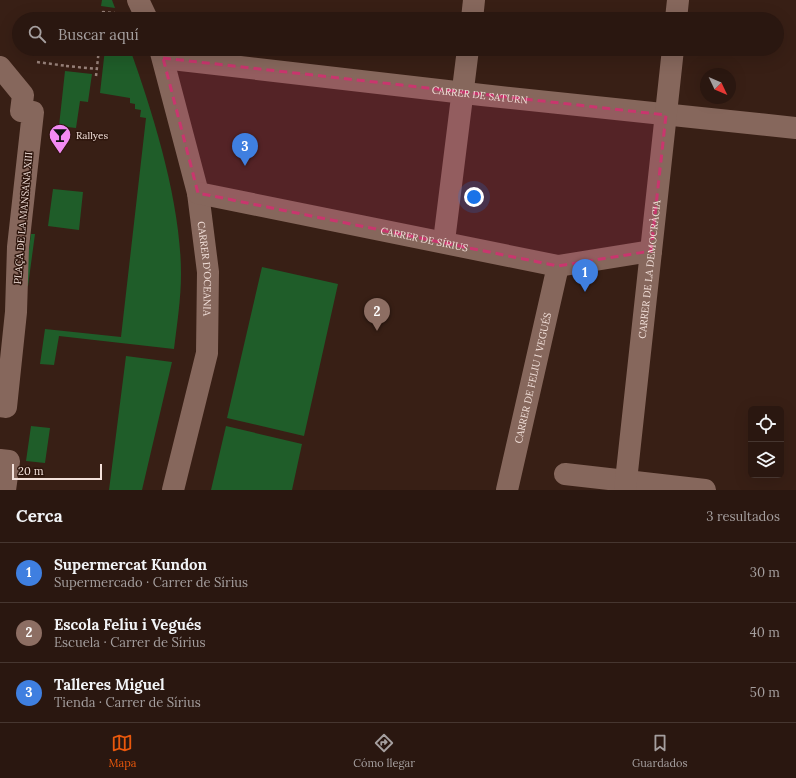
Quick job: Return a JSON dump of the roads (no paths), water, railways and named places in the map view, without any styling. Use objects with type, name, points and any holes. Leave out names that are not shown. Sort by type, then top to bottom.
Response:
[{"type":"street","points":[[138,0],[144,12]]},
{"type":"street","points":[[473,12],[474,0]]},
{"type":"street","points":[[677,12],[678,0]]},
{"type":"street","name":"CARRER D'OCEANIA","points":[[162,56],[198,193],[208,272],[207,353],[173,490]]},
{"type":"street","name":"CARRER DE SATURN","points":[[184,56],[463,93],[796,128]]},
{"type":"street","points":[[444,241],[467,56]]},
{"type":"street","name":"CARRER DE LA DEMOCRÀCIA","points":[[626,486],[672,56]]},
{"type":"street","name":"PLAÇA DE LA MANSANA XIII","points":[[0,67],[23,95],[21,111],[33,112],[18,247],[16,312],[6,407],[0,406]]},
{"type":"street","name":"CARRER DE SÍRIUS","points":[[198,193],[444,241],[558,266],[651,251]]},
{"type":"street","name":"CARRER DE FELIU I VEGUÉS","points":[[507,490],[558,266]]},
{"type":"street","points":[[0,460],[9,461],[5,490]]},
{"type":"street","points":[[565,474],[626,486],[706,490]]},
{"type":"place","name":"Rallyes","points":[[60,154]]},
{"type":"place","name":"Talleres Miguel","points":[[245,166]]},
{"type":"place","name":"Supermercat Kundon","points":[[585,292]]},
{"type":"place","name":"Escola Feliu i Vegués","points":[[377,331]]}]
